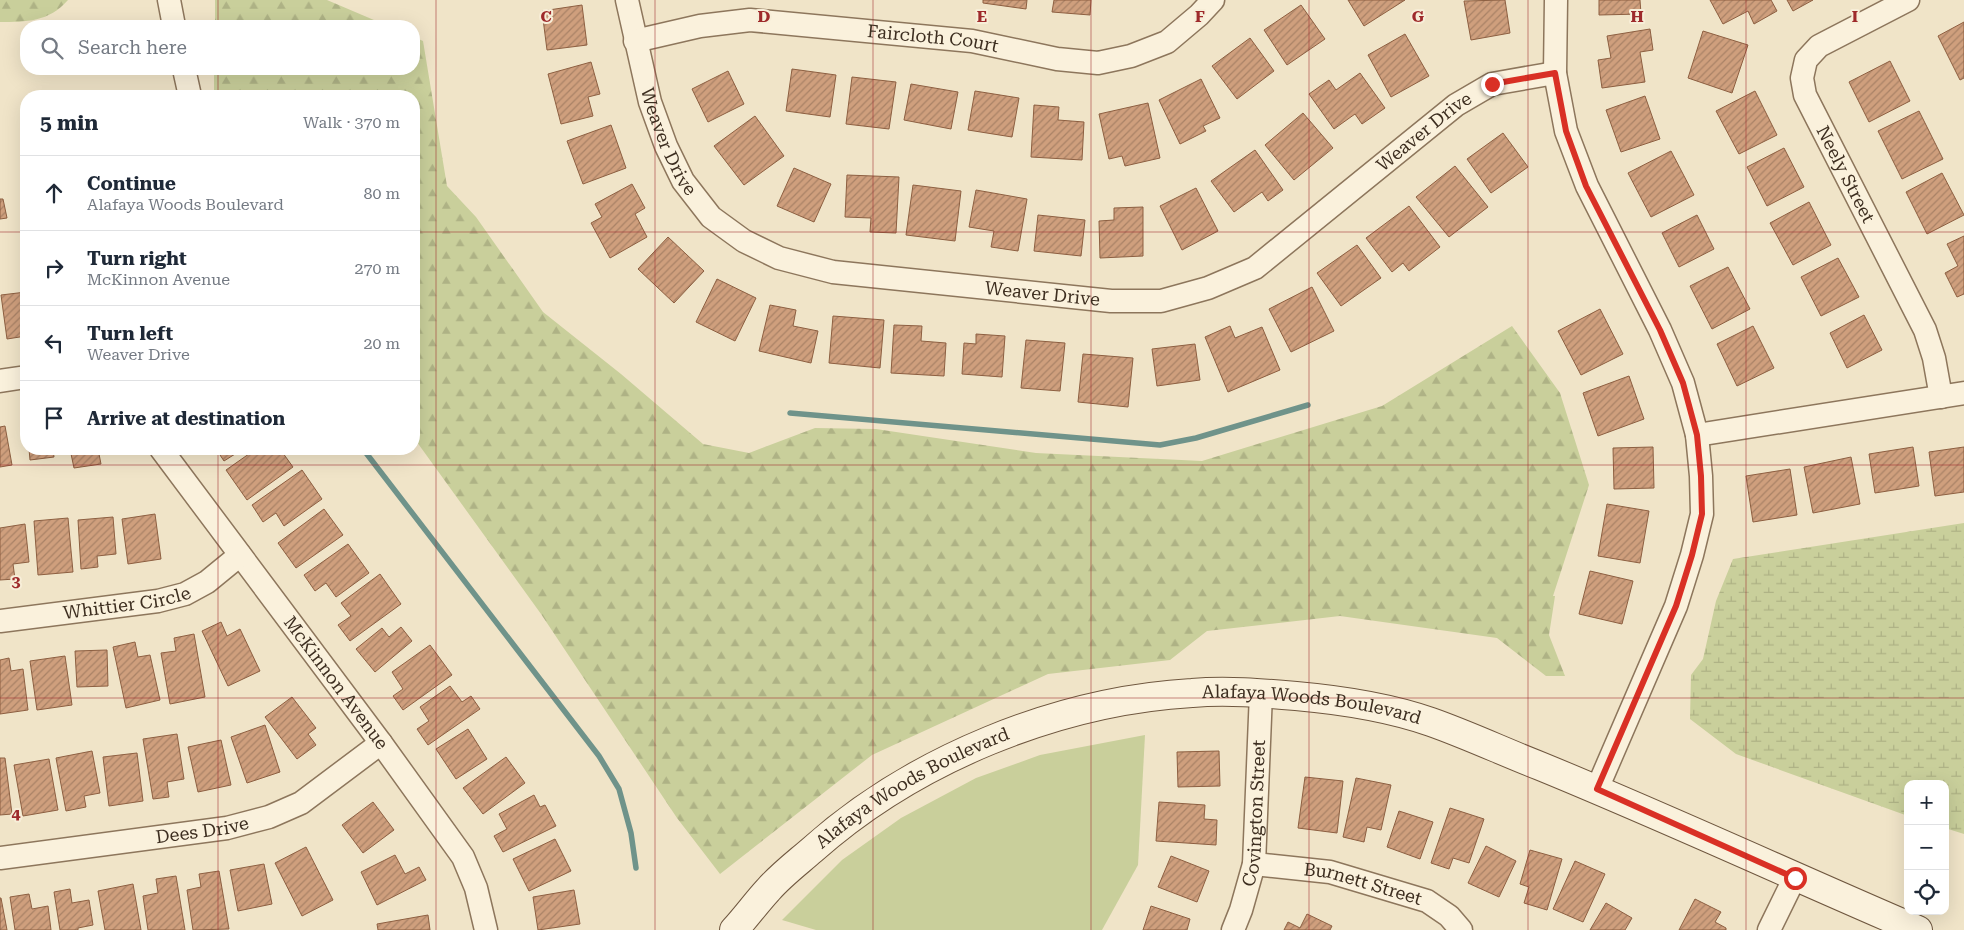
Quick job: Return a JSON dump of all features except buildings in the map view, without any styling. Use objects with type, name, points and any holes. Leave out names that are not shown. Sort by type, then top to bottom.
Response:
[{"type":"street","points":[[168,0],[173,20]]},
{"type":"street","name":"Weaver Drive","points":[[627,0],[650,102],[666,146],[683,181],[711,217],[744,241],[779,258],[833,272],[1111,301],[1161,301],[1208,288],[1255,268],[1456,105],[1492,84],[1555,73]]},
{"type":"street","name":"Faircloth Court","points":[[635,41],[700,26],[750,20],[972,41],[1057,60],[1098,63],[1131,56],[1167,42],[1199,15],[1213,0]]},
{"type":"street","points":[[1556,0],[1555,73],[1566,131],[1586,186],[1667,347],[1683,383],[1697,435],[1701,476],[1702,514],[1692,555],[1676,606],[1597,789]]},
{"type":"street","name":"Neely Street","points":[[1908,0],[1819,46],[1806,60],[1802,78],[1805,95],[1925,330],[1934,358],[1941,397]]},
{"type":"street","points":[[185,75],[189,90]]},
{"type":"street","points":[[0,380],[20,378]]},
{"type":"street","points":[[1697,435],[1964,393]]},
{"type":"street","name":"McKinnon Avenue","points":[[165,455],[381,743],[463,858],[476,888],[486,930]]},
{"type":"street","name":"Whittier Circle","points":[[0,621],[158,601],[185,594],[207,582],[240,555]]},
{"type":"street","name":"Alafaya Woods Boulevard","points":[[734,930],[770,888],[837,829],[902,784],[971,748],[1041,721],[1124,701],[1192,693],[1261,692],[1320,698],[1368,706],[1430,722],[1597,789],[1795,878],[1918,930]]},
{"type":"street","name":"Covington Street","points":[[1233,930],[1242,910],[1254,864],[1261,692]]},
{"type":"street","name":"Dees Drive","points":[[0,858],[227,828],[269,817],[301,803],[381,743]]},
{"type":"street","name":"Burnett Street","points":[[1254,864],[1330,872],[1427,901],[1450,916],[1461,930]]},
{"type":"street","points":[[1769,930],[1795,878]]},
{"type":"green space","points":[[0,0],[68,0],[53,13],[45,17],[20,20],[20,22],[0,22]]},
{"type":"green space","points":[[215,0],[327,0],[374,20],[215,20]]},
{"type":"green space","points":[[420,40],[423,41],[447,186],[476,217],[543,312],[621,374],[703,444],[749,453],[815,428],[876,429],[1036,453],[1202,461],[1382,406],[1512,326],[1560,393],[1589,485],[1553,596],[1555,596],[1549,635],[1565,676],[1546,676],[1497,638],[1340,616],[1207,631],[1170,660],[1048,674],[872,755],[720,874],[677,818],[541,614],[420,446],[420,90],[214,90],[214,75],[420,75]]},
{"type":"green space","points":[[1964,523],[1964,834],[1949,829],[1949,780],[1904,780],[1904,815],[1736,754],[1690,719],[1691,675],[1703,659],[1716,601],[1733,559]]},
{"type":"green space","points":[[1145,735],[1138,865],[1102,930],[816,930],[782,920],[842,860],[901,818],[976,778],[1040,755]]},
{"type":"waterway","points":[[790,413],[1160,445],[1196,438],[1308,405]]},
{"type":"waterway","points":[[368,455],[599,756],[619,789],[631,833],[636,868]]},
{"type":"route","points":[[1492,84],[1555,73],[1566,131],[1586,186],[1660,330],[1683,383],[1697,435],[1702,514],[1692,555],[1676,606],[1597,789],[1795,878]]}]
